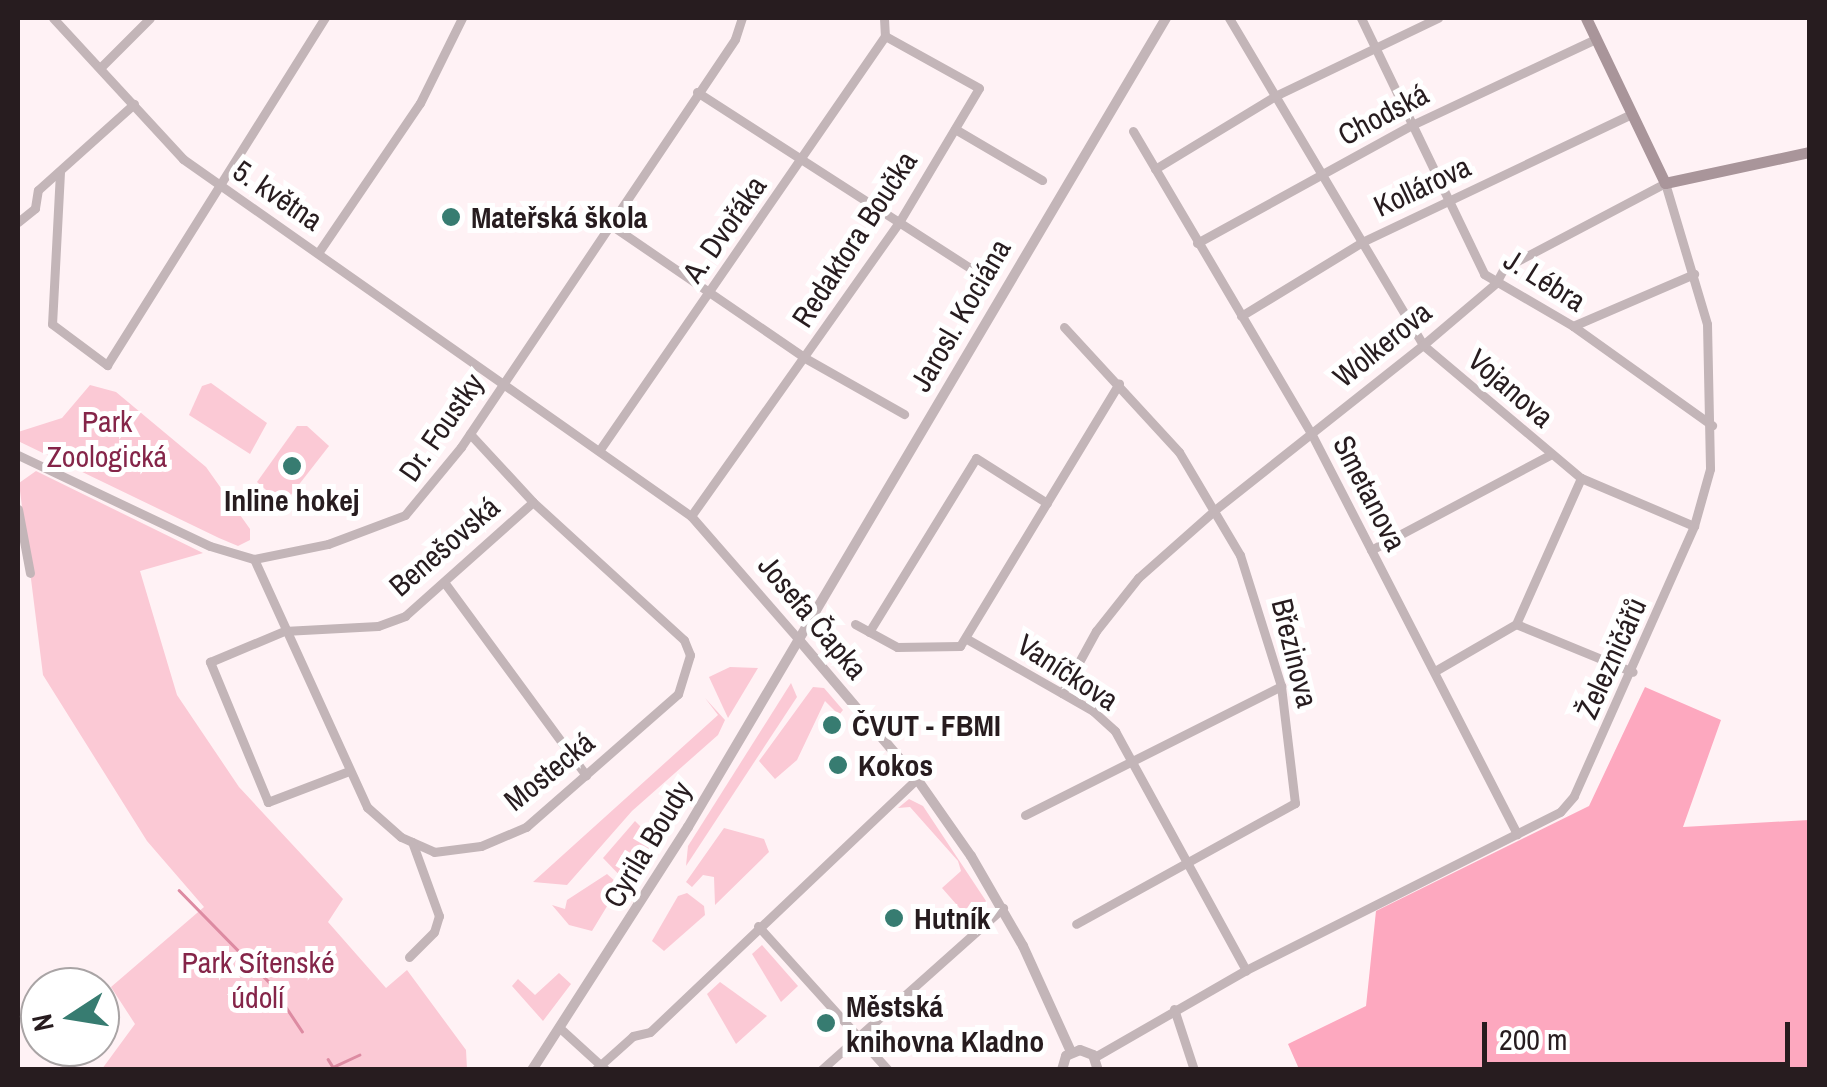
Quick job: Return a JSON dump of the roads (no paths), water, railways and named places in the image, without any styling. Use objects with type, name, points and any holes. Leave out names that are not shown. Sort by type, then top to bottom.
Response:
[{"type":"main road","name":"Železničářů","points":[[1586,18],[1665,183]]},
{"type":"main road","name":"Wolkerova","points":[[1665,183],[1810,152]]},
{"type":"street","name":"5. května","points":[[53,18],[183,159],[505,381]]},
{"type":"street","points":[[101,68],[150,18]]},
{"type":"street","points":[[60,172],[52,324],[107,365],[216,184],[275,104],[325,18]]},
{"type":"street","points":[[318,253],[420,103],[462,18]]},
{"type":"street","name":"Dr. Foustky","points":[[254,559],[391,523],[432,489],[735,39],[742,18]]},
{"type":"street","points":[[884,18],[886,36]]},
{"type":"street","name":"Jarosl. Kociána","points":[[799,640],[1166,18]]},
{"type":"street","name":"Vojanova","points":[[1229,18],[1423,344],[1580,478],[1694,526]]},
{"type":"street","name":"J. Lébra","points":[[1361,18],[1484,274],[1573,326],[1712,425]]},
{"type":"street","points":[[1156,169],[1275,96],[1438,18]]},
{"type":"street","name":"Redaktora Boučka","points":[[692,516],[898,224],[979,88],[886,36]]},
{"type":"street","name":"A. Dvořáka","points":[[601,448],[886,36]]},
{"type":"street","name":"Chodská","points":[[1198,243],[1412,125],[1596,39]]},
{"type":"street","points":[[696,92],[984,277]]},
{"type":"street","points":[[18,222],[35,208],[38,190],[134,104]]},
{"type":"street","name":"Kollárova","points":[[1240,316],[1362,242],[1631,114]]},
{"type":"street","points":[[955,129],[1042,180]]},
{"type":"street","name":"Smetanova","points":[[1133,131],[1311,433],[1517,834]]},
{"type":"street","name":"Wolkerova","points":[[1062,693],[1096,631],[1138,578],[1216,510],[1423,344],[1496,282],[1504,268],[1665,183]]},
{"type":"street","name":"Železničářů","points":[[1096,1064],[1174,1009],[1560,812],[1574,796],[1694,526],[1710,469],[1707,324],[1665,183]]},
{"type":"street","points":[[611,225],[805,358],[904,414]]},
{"type":"street","points":[[1573,326],[1694,274]]},
{"type":"street","name":"Březinova","points":[[1064,328],[1120,382],[1180,452],[1216,510],[1264,616],[1294,760],[1292,809],[1076,924]]},
{"type":"street","name":"Josefa Čapka","points":[[505,381],[692,516],[917,779],[1003,908],[1072,1052]]},
{"type":"street","points":[[856,624],[897,647],[951,650],[967,639],[1120,382]]},
{"type":"street","name":"Mostecká","points":[[254,559],[367,807],[412,842],[456,853],[526,827],[678,694],[689,668],[688,647],[532,502],[470,434]]},
{"type":"street","points":[[18,454],[210,546],[254,559]]},
{"type":"street","points":[[1371,550],[1550,456]]},
{"type":"street","points":[[869,632],[976,458],[1047,504]]},
{"type":"street","points":[[1435,671],[1516,624],[1580,478]]},
{"type":"street","name":"Benešovská","points":[[349,771],[268,802],[210,662],[284,631],[378,626],[405,616],[532,502]]},
{"type":"street","points":[[18,509],[30,573]]},
{"type":"street","points":[[444,582],[586,775]]},
{"type":"street","points":[[1516,624],[1632,672]]},
{"type":"street","name":"Vaníčkova","points":[[967,639],[1062,693],[1115,732],[1246,970]]},
{"type":"street","name":"Cyrila Boudy","points":[[532,1070],[562,1030],[799,640]]},
{"type":"street","points":[[1026,815],[1281,686]]},
{"type":"street","points":[[562,1030],[601,1068],[633,1036],[650,1032],[801,883],[868,828],[917,779]]},
{"type":"street","points":[[408,957],[434,932],[439,916],[412,842]]},
{"type":"street","points":[[821,1070],[1003,908]]},
{"type":"street","points":[[758,926],[888,1070]]},
{"type":"street","points":[[1174,1009],[1194,1070]]},
{"type":"street","points":[[1062,1070],[1072,1052],[1096,1064]]},
{"type":"waterway","points":[[179,890],[270,983],[302,1031]]},
{"type":"waterway","points":[[333,1067],[359,1055]]},
{"type":"waterway","points":[[328,1059],[335,1070]]},
{"type":"place","name":"Mateřská škola","points":[[451,217]]},
{"type":"place","name":"Inline hokej","points":[[292,466]]},
{"type":"place","name":"ČVUT - FBMI","points":[[832,725]]},
{"type":"place","name":"Kokos","points":[[838,765]]},
{"type":"place","name":"Hutník","points":[[894,918]]},
{"type":"place","name":"Městská knihovna Kladno","points":[[826,1023]]},
{"type":"park label","name":"Park Zoologická","points":[[107,438]]},
{"type":"park label","name":"Park Sítenské údolí","points":[[258,979]]}]
